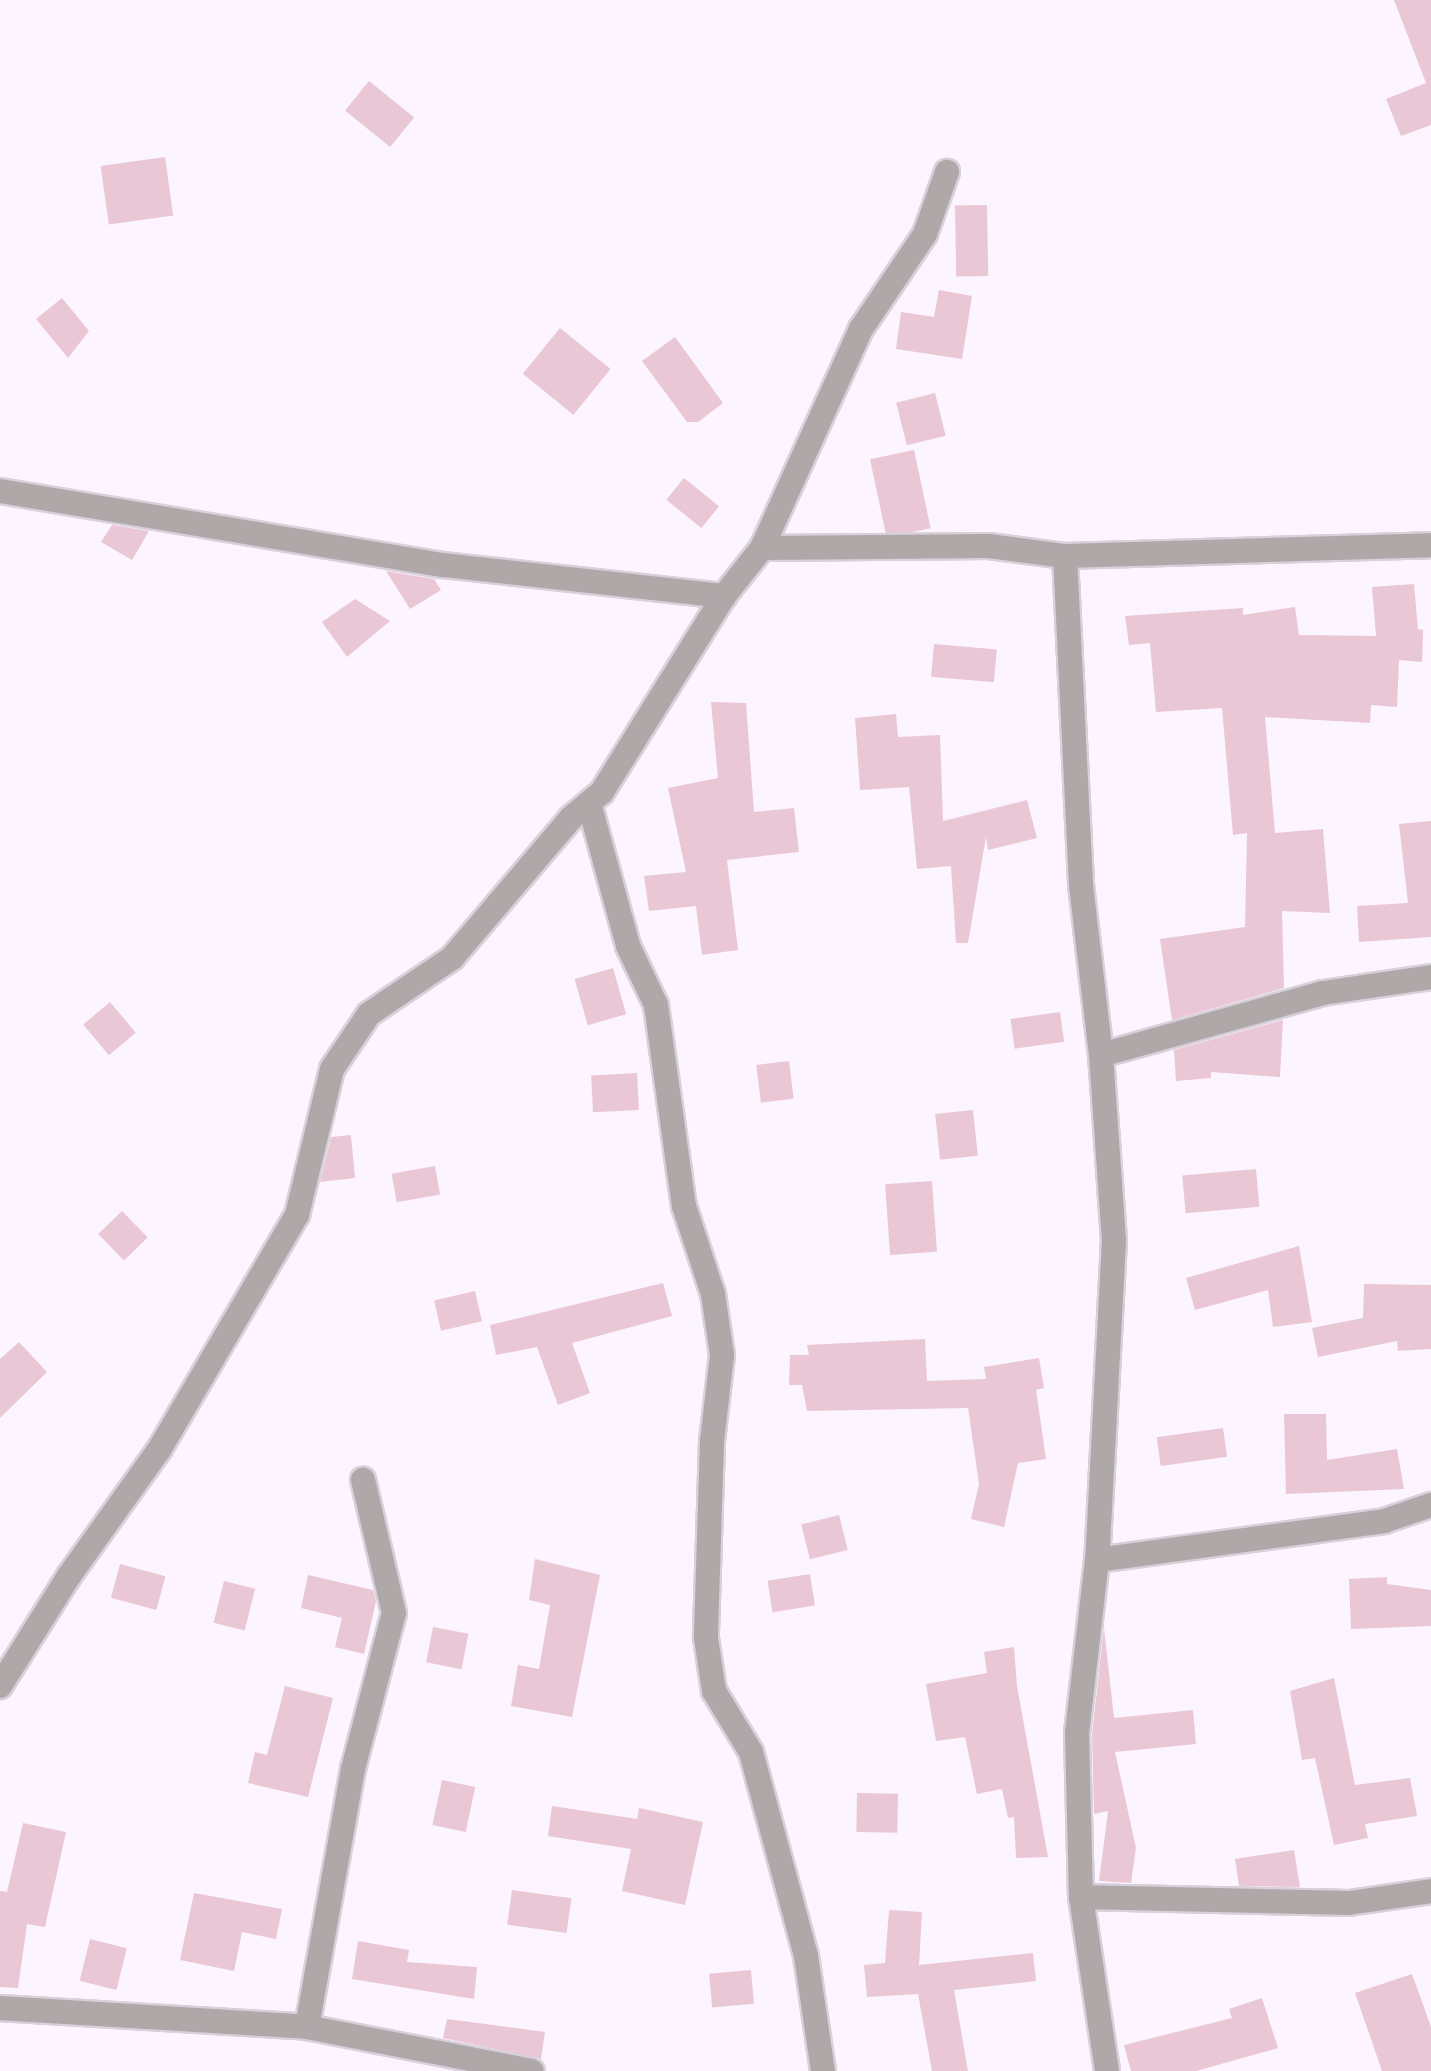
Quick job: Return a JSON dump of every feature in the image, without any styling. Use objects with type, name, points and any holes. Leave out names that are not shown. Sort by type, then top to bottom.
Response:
[{"type":"street","points":[[0,1686],[69,1576],[159,1450],[297,1215],[332,1069],[369,1014],[452,958],[602,792],[724,596],[762,548],[861,329],[925,234],[947,172]]},
{"type":"street","points":[[0,491],[443,565],[724,596]]},
{"type":"street","points":[[762,548],[989,546],[1065,556],[1431,545]]},
{"type":"street","points":[[1065,556],[1081,885],[1101,1055],[1114,1240],[1097,1560],[1077,1733],[1081,1897],[1107,2071]]},
{"type":"street","points":[[589,803],[628,946],[656,1005],[684,1206],[713,1294],[722,1355],[712,1442],[706,1638],[714,1691],[751,1752],[806,1956],[823,2071]]},
{"type":"street","points":[[1101,1055],[1323,993],[1431,977]]},
{"type":"street","points":[[307,2027],[353,1769],[394,1613],[363,1480]]},
{"type":"street","points":[[1097,1560],[1384,1521],[1431,1505]]},
{"type":"street","points":[[1081,1897],[1349,1903],[1431,1891]]},
{"type":"street","points":[[0,2008],[307,2027],[532,2071]]},
{"type":"street","points":[[402,2046],[414,2071]]},
{"type":"building","points":[[1394,0],[1431,0],[1431,125],[1401,136],[1386,99],[1426,83]]},
{"type":"building","points":[[369,81],[414,118],[390,147],[345,111]]},
{"type":"building","points":[[165,157],[173,215],[109,224],[101,166]]},
{"type":"building","points":[[987,205],[988,276],[956,277],[955,206]]},
{"type":"building","points":[[939,290],[972,296],[962,359],[896,349],[901,312],[934,317]]},
{"type":"building","points":[[62,298],[89,331],[68,358],[36,319]]},
{"type":"building","points":[[560,328],[611,369],[573,415],[523,374]]},
{"type":"building","points":[[675,337],[723,403],[698,422],[687,422],[642,361]]},
{"type":"building","points":[[935,393],[946,436],[907,445],[896,403]]},
{"type":"building","points":[[914,450],[931,528],[887,538],[870,459]]},
{"type":"building","points":[[684,478],[719,506],[701,528],[666,500]]},
{"type":"building","points":[[112,525],[149,531],[132,560],[101,542]]},
{"type":"building","points":[[386,571],[434,579],[441,590],[410,609]]},
{"type":"building","points":[[1414,584],[1418,629],[1423,630],[1422,662],[1399,660],[1397,707],[1371,705],[1370,723],[1265,717],[1275,833],[1323,829],[1330,913],[1282,911],[1284,988],[1172,1020],[1160,939],[1245,927],[1247,833],[1233,835],[1222,708],[1156,712],[1150,643],[1129,645],[1125,616],[1243,608],[1243,615],[1295,607],[1299,635],[1376,636],[1372,587]]},
{"type":"building","points":[[355,599],[390,621],[347,657],[322,622]]},
{"type":"building","points":[[934,644],[997,649],[994,682],[931,677]]},
{"type":"building","points":[[711,702],[746,703],[754,812],[794,808],[799,852],[727,860],[738,950],[702,955],[696,906],[649,911],[644,876],[686,872],[668,788],[718,778]]},
{"type":"building","points":[[896,714],[898,737],[940,735],[943,821],[1027,800],[1037,838],[988,850],[986,837],[968,943],[956,943],[951,866],[917,869],[909,787],[860,790],[855,718]]},
{"type":"building","points":[[1431,821],[1431,937],[1359,942],[1357,906],[1408,903],[1399,824]]},
{"type":"building","points":[[613,968],[626,1014],[588,1025],[575,979]]},
{"type":"building","points":[[110,1002],[136,1033],[109,1055],[83,1024]]},
{"type":"building","points":[[1060,1012],[1064,1042],[1015,1049],[1010,1019]]},
{"type":"building","points":[[1283,1020],[1280,1077],[1211,1072],[1211,1078],[1176,1081],[1174,1050]]},
{"type":"building","points":[[789,1061],[794,1099],[761,1103],[756,1065]]},
{"type":"building","points":[[637,1073],[639,1110],[593,1112],[591,1075]]},
{"type":"building","points":[[973,1110],[978,1156],[940,1160],[935,1114]]},
{"type":"building","points":[[351,1135],[355,1178],[320,1182],[331,1137]]},
{"type":"building","points":[[435,1166],[440,1195],[397,1202],[392,1174]]},
{"type":"building","points":[[1256,1169],[1259,1207],[1186,1213],[1182,1175]]},
{"type":"building","points":[[932,1181],[937,1252],[890,1255],[885,1184]]},
{"type":"building","points":[[122,1211],[148,1238],[124,1261],[98,1234]]},
{"type":"building","points":[[1299,1246],[1312,1322],[1273,1327],[1268,1290],[1195,1310],[1186,1278]]},
{"type":"building","points":[[663,1283],[672,1316],[572,1343],[590,1393],[558,1405],[537,1347],[496,1355],[490,1325]]},
{"type":"building","points":[[1364,1284],[1431,1285],[1431,1349],[1398,1351],[1397,1341],[1318,1357],[1312,1328],[1363,1318]]},
{"type":"building","points":[[475,1291],[482,1321],[441,1331],[434,1300]]},
{"type":"building","points":[[925,1339],[927,1381],[986,1379],[984,1367],[1039,1358],[1044,1388],[1036,1390],[1046,1459],[1018,1463],[1004,1527],[971,1519],[979,1484],[968,1408],[807,1411],[802,1385],[789,1385],[790,1355],[809,1355],[807,1345]]},
{"type":"building","points":[[19,1342],[47,1372],[0,1418],[0,1359]]},
{"type":"building","points":[[1284,1414],[1326,1414],[1327,1460],[1397,1449],[1404,1489],[1286,1494]]},
{"type":"building","points":[[1223,1428],[1227,1457],[1161,1466],[1157,1437]]},
{"type":"building","points":[[839,1515],[848,1550],[810,1559],[801,1524]]},
{"type":"building","points":[[535,1559],[600,1575],[572,1717],[511,1706],[518,1665],[539,1669],[550,1605],[529,1600]]},
{"type":"building","points":[[120,1564],[165,1576],[156,1610],[111,1598]]},
{"type":"building","points":[[810,1574],[815,1606],[773,1612],[768,1581]]},
{"type":"building","points":[[308,1575],[373,1590],[376,1601],[364,1654],[335,1647],[342,1618],[301,1608]]},
{"type":"building","points":[[1387,1577],[1387,1584],[1431,1590],[1431,1626],[1351,1629],[1349,1579]]},
{"type":"building","points":[[224,1581],[255,1589],[245,1630],[214,1623]]},
{"type":"building","points":[[433,1627],[468,1634],[461,1669],[426,1662]]},
{"type":"building","points":[[1104,1628],[1114,1718],[1193,1710],[1196,1744],[1115,1752],[1136,1848],[1131,1883],[1099,1881],[1108,1811],[1094,1814],[1092,1734]]},
{"type":"building","points":[[1014,1647],[1017,1686],[1048,1857],[1016,1858],[1014,1817],[1008,1818],[1002,1789],[977,1794],[965,1737],[936,1741],[926,1684],[987,1673],[984,1652]]},
{"type":"building","points":[[1334,1678],[1355,1785],[1410,1778],[1417,1816],[1365,1824],[1368,1838],[1334,1845],[1315,1758],[1302,1760],[1290,1691]]},
{"type":"building","points":[[285,1686],[333,1698],[308,1797],[248,1783],[255,1752],[267,1755]]},
{"type":"building","points":[[442,1780],[475,1787],[466,1832],[432,1825]]},
{"type":"building","points":[[857,1793],[898,1794],[897,1833],[856,1832]]},
{"type":"building","points":[[552,1806],[637,1819],[639,1808],[703,1822],[685,1905],[622,1891],[631,1849],[548,1836]]},
{"type":"building","points":[[23,1823],[66,1832],[45,1927],[27,1924],[18,1988],[0,1987],[0,1891],[7,1892]]},
{"type":"building","points":[[1294,1850],[1300,1887],[1239,1886],[1235,1859]]},
{"type":"building","points":[[512,1890],[571,1898],[567,1933],[507,1925]]},
{"type":"building","points":[[194,1893],[282,1909],[276,1939],[242,1932],[234,1971],[180,1960]]},
{"type":"building","points":[[889,1910],[922,1912],[919,1965],[1033,1953],[1036,1981],[954,1990],[968,2071],[932,2071],[918,1994],[867,1997],[864,1965],[885,1963]]},
{"type":"building","points":[[90,1939],[127,1948],[116,1990],[80,1981]]},
{"type":"building","points":[[358,1941],[409,1950],[407,1962],[477,1967],[474,1999],[352,1979]]},
{"type":"building","points":[[751,1970],[754,2004],[712,2008],[709,1974]]},
{"type":"building","points":[[1412,1974],[1431,2027],[1431,2071],[1382,2071],[1355,1993]]},
{"type":"building","points":[[1262,1998],[1278,2048],[1196,2071],[1131,2071],[1124,2045],[1232,2018],[1229,2009]]},
{"type":"building","points":[[447,2019],[545,2032],[541,2059],[443,2038]]}]
